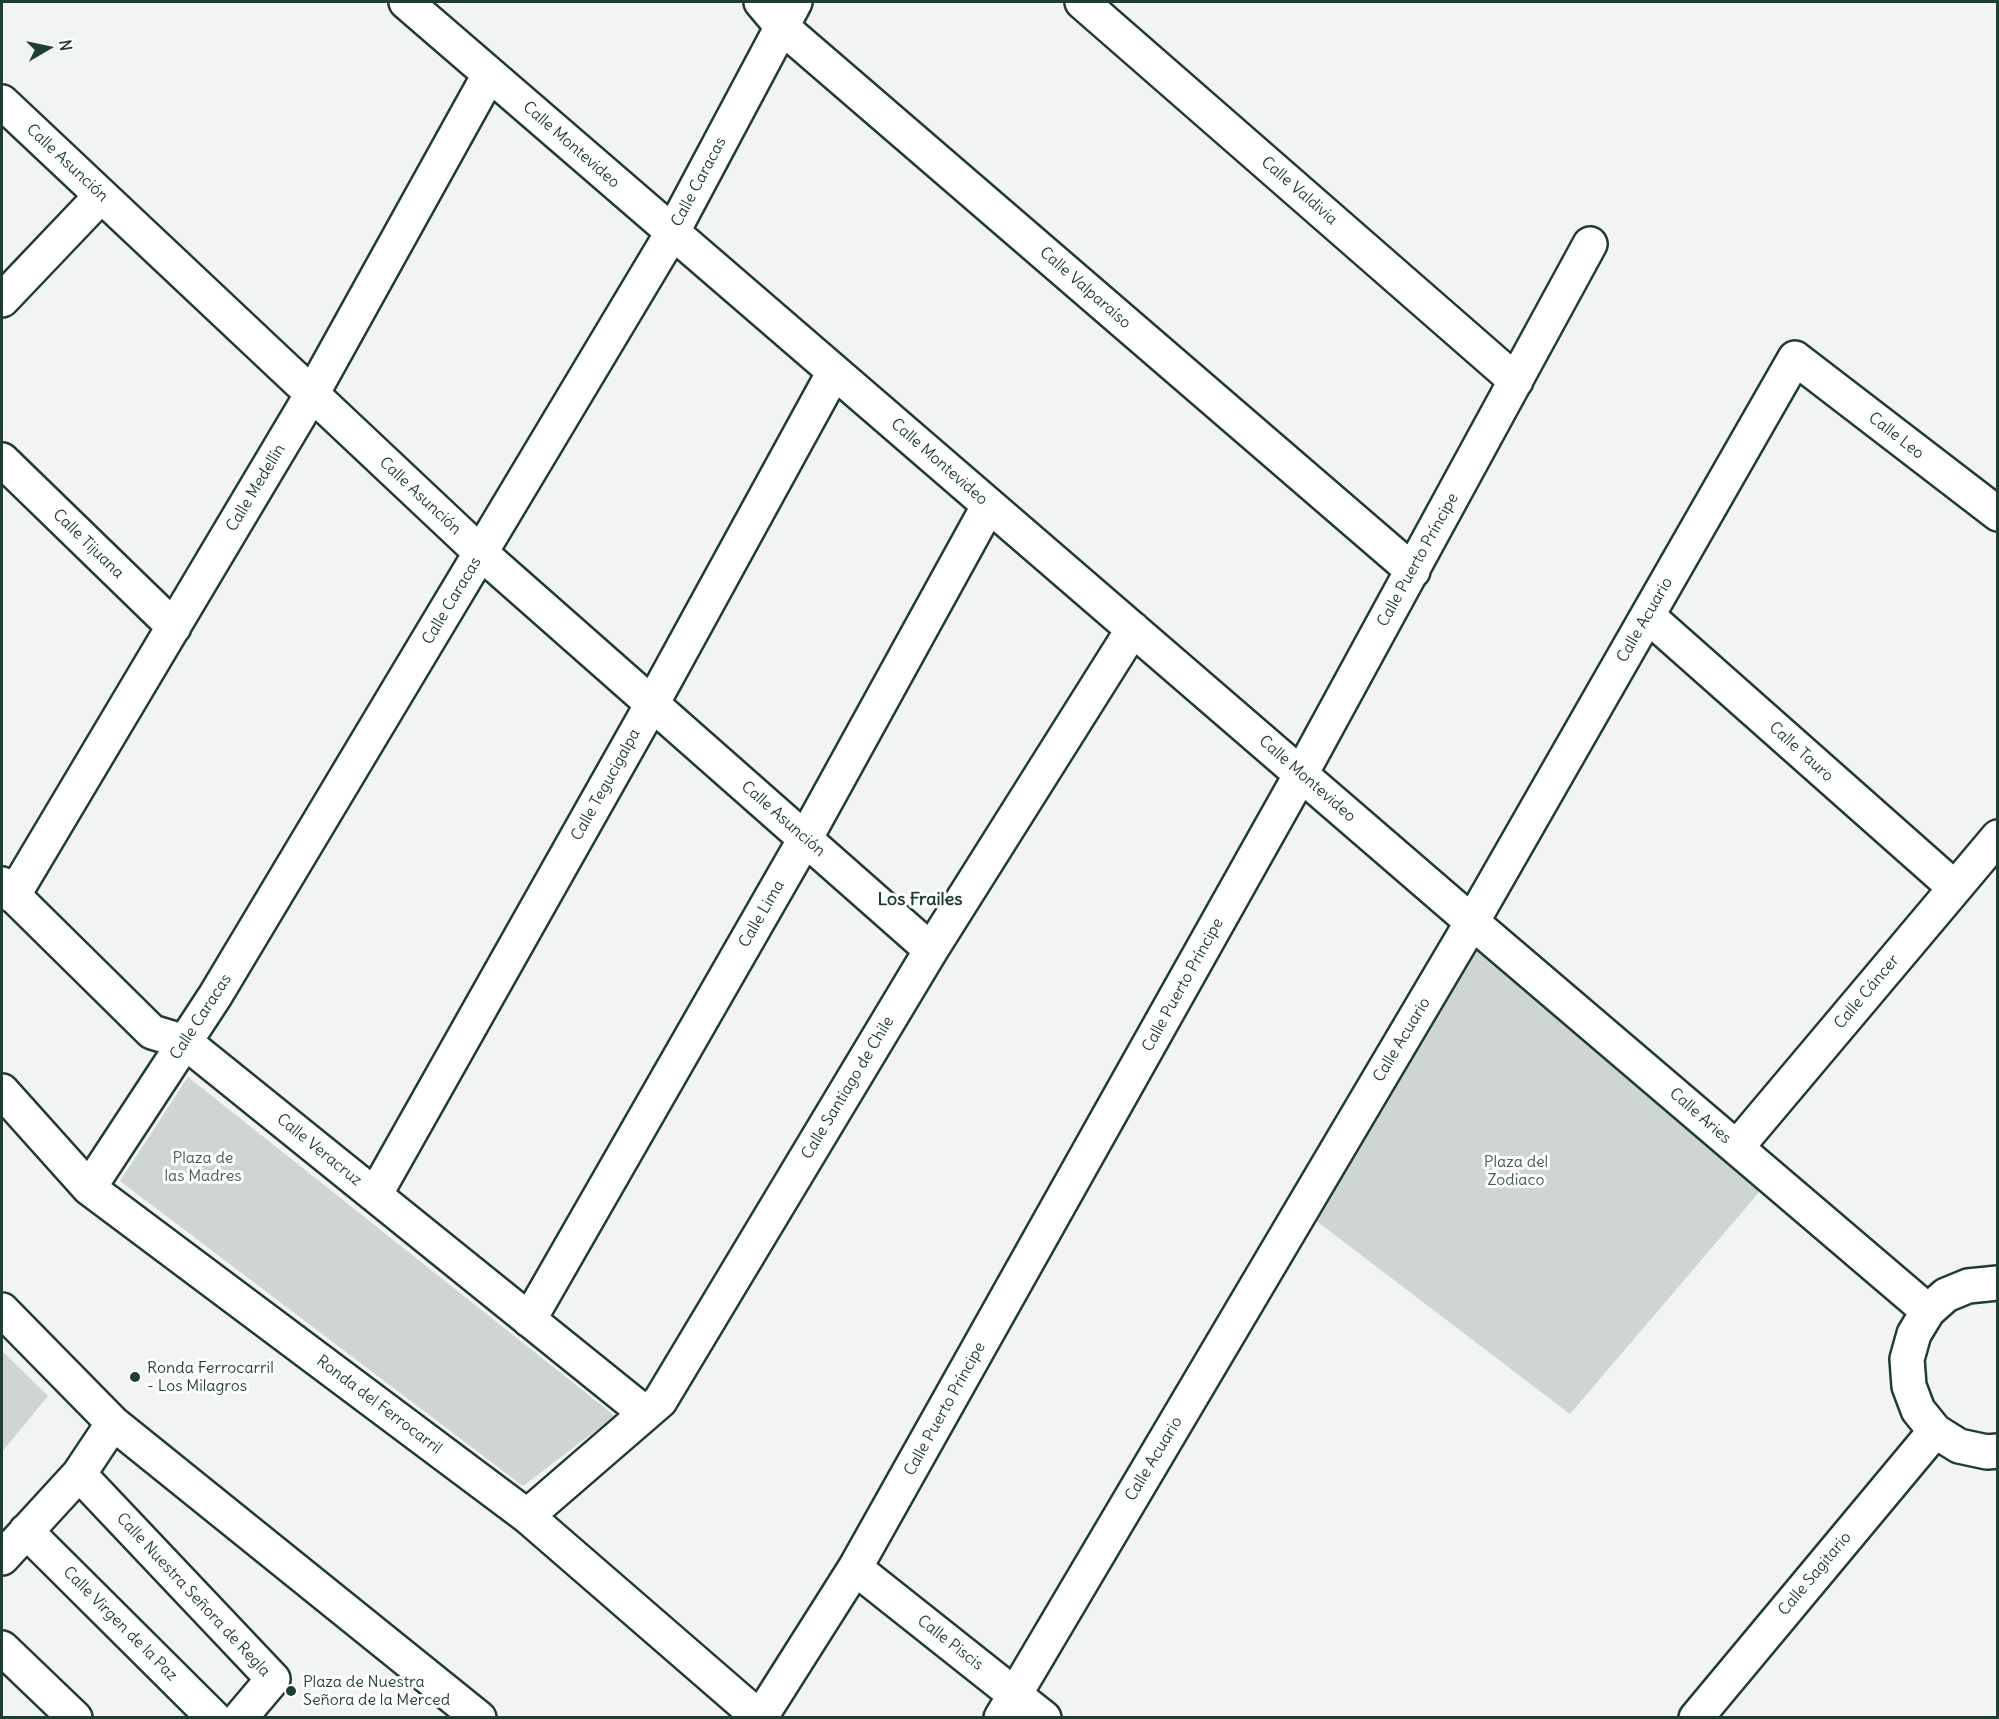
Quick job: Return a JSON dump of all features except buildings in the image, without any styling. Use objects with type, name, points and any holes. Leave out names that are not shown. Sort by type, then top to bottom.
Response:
[{"type":"street","name":"Calle Montevideo","points":[[406,2],[1472,922]]},
{"type":"street","name":"Calle Valparaíso","points":[[761,2],[788,14],[1413,571]]},
{"type":"street","name":"Calle Valdivia","points":[[1082,2],[1516,381]]},
{"type":"street","name":"Calle Caracas","points":[[89,1188],[185,1042],[672,232],[788,14]]},
{"type":"street","name":"Calle Medellín","points":[[7,890],[174,627],[312,394],[489,75]]},
{"type":"street","name":"Calle Asunción","points":[[2,102],[480,553],[932,950]]},
{"type":"street","points":[[2,300],[101,196]]},
{"type":"street","name":"Calle Puerto Príncipe","points":[[760,1718],[855,1568],[1301,774],[1590,244]]},
{"type":"street","name":"Calle Leo","points":[[1795,358],[1998,514]]},
{"type":"street","name":"Calle Acuario","points":[[1008,1706],[1472,922],[1795,358]]},
{"type":"street","name":"Calle Tegucigalpa","points":[[375,1195],[652,704],[834,372]]},
{"type":"street","name":"Calle Tijuana","points":[[2,460],[174,627]]},
{"type":"street","name":"Calle Lima","points":[[530,1320],[805,839],[989,505]]},
{"type":"street","name":"Calle Tauro","points":[[1647,616],[1955,888]]},
{"type":"street","name":"Calle Santiago de Chile","points":[[527,1516],[660,1401],[932,950],[1133,629]]},
{"type":"street","name":"Calle Cáncer","points":[[1737,1147],[1998,837]]},
{"type":"street","name":"Calle Veracruz","points":[[7,890],[152,1032],[185,1042],[645,1413]]},
{"type":"street","name":"Calle Aries","points":[[1472,922],[1928,1311]]},
{"type":"street","name":"Ronda del Ferrocarril","points":[[2,1091],[89,1188],[527,1516],[760,1718]]},
{"type":"street","points":[[1998,1283],[1968,1286],[1946,1296],[1928,1311],[1914,1334],[1907,1359],[1909,1386],[1918,1410],[1935,1431],[1959,1446],[1987,1452],[1998,1451]]},
{"type":"street","points":[[2,1310],[113,1423],[479,1718]]},
{"type":"street","points":[[2,1558],[79,1474],[113,1423]]},
{"type":"street","name":"Calle Sagitario","points":[[1696,1718],[1935,1431]]},
{"type":"street","name":"Calle Nuestra Señora de Regla","points":[[79,1474],[273,1679],[253,1713]]},
{"type":"street","name":"Calle Virgen de la Paz","points":[[26,1531],[214,1718]]},
{"type":"street","name":"Calle Piscis","points":[[855,1568],[1008,1706],[1044,1718]]},
{"type":"street","points":[[2,1648],[75,1718]]},
{"type":"green space","name":"Plaza del Zodiaco","points":[[1472,922],[1772,1177],[1570,1414],[1302,1210]]},
{"type":"green space","name":"Plaza de las Madres","points":[[188,1077],[615,1416],[523,1486],[120,1181]]},
{"type":"green space","points":[[2,1351],[48,1396],[2,1452]]},
{"type":"place","name":"Ronda Ferrocarril - Los Milagros","points":[[135,1377]]},
{"type":"place","name":"Plaza de Nuestra Señora de la Merced","points":[[291,1691]]},
{"type":"district","name":"Los Frailes","points":[[920,900]]}]
